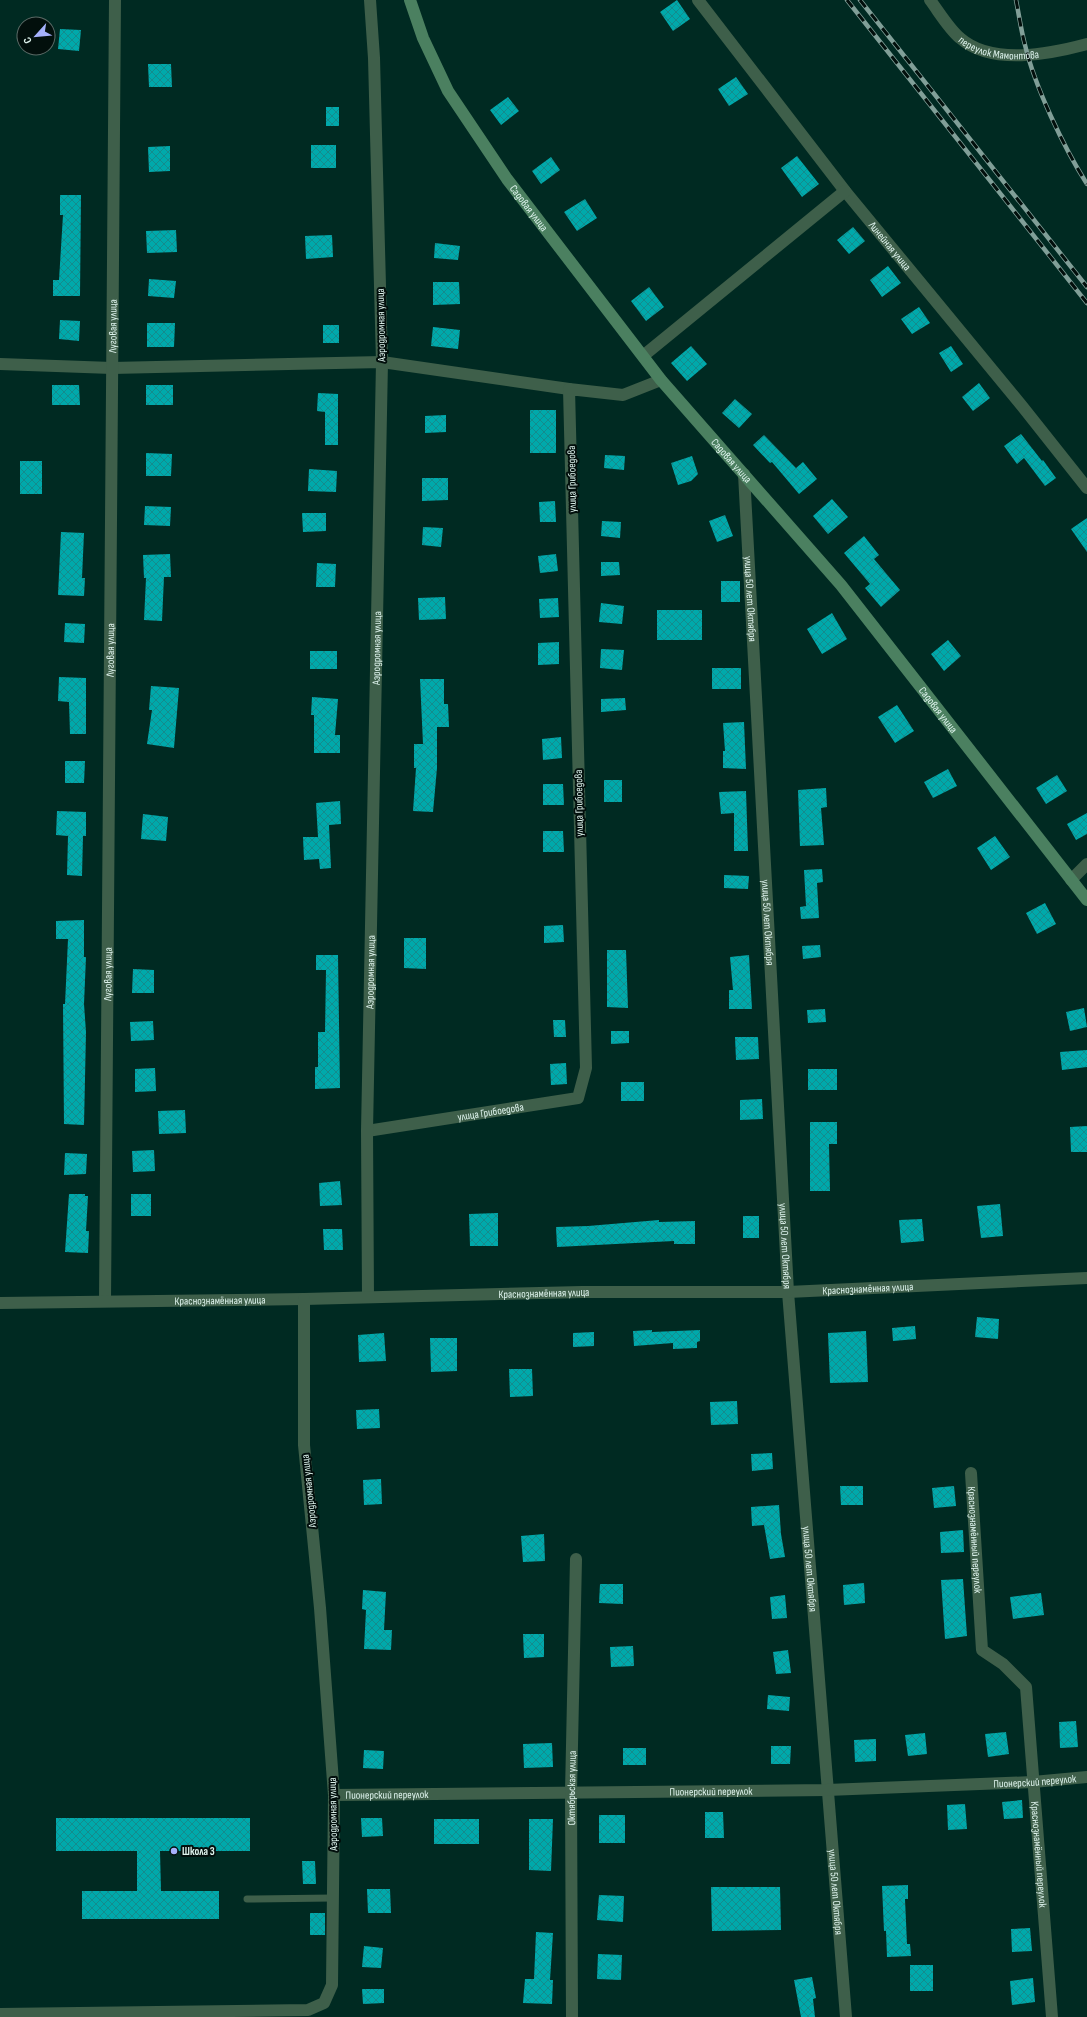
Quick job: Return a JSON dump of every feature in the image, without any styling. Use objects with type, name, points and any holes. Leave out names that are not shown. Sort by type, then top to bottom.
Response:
[{"type":"street","name":"Луговая улица","points":[[105,1301],[115,0]]},
{"type":"street","name":"Аэродромная улица","points":[[368,1297],[367,1131],[382,362],[374,58],[370,0]]},
{"type":"street","name":"Садовая улица","points":[[410,0],[423,38],[452,98],[507,179],[661,380],[841,585],[1087,900]]},
{"type":"street","name":"Линейная улица","points":[[698,0],[845,191],[1022,406],[1087,488]]},
{"type":"street","name":"переулок Мамонтова","points":[[930,0],[960,39],[984,52],[1014,56],[1036,55],[1087,44]]},
{"type":"street","points":[[643,356],[845,191]]},
{"type":"street","points":[[0,364],[112,368],[382,362],[570,389],[623,395],[661,380]]},
{"type":"street","name":"улица Грибоедова","points":[[367,1131],[578,1098],[586,1068],[570,389]]},
{"type":"street","name":"улица 50 лет Октября","points":[[744,474],[788,1292],[846,2017]]},
{"type":"street","points":[[1071,880],[1087,864]]},
{"type":"street","name":"Краснознамённая улица","points":[[0,1303],[304,1299],[582,1292],[788,1292],[1087,1278]]},
{"type":"street","name":"Аэродромная улица","points":[[0,2014],[308,2010],[324,2003],[332,1985],[334,1796],[320,1608],[304,1445],[304,1299]]},
{"type":"street","name":"Краснознамённый переулок","points":[[971,1473],[982,1650],[1003,1664],[1026,1687],[1052,2017]]},
{"type":"street","name":"Октябрьская улица","points":[[572,2017],[571,1792],[576,1559]]},
{"type":"street","name":"Пионерский переулок","points":[[334,1796],[827,1790],[1034,1782],[1087,1778]]},
{"type":"lane","points":[[247,1899],[333,1898]]},
{"type":"building","points":[[677,0],[690,19],[673,31],[660,12]]},
{"type":"building","points":[[60,29],[81,30],[79,51],[58,49]]},
{"type":"building","points":[[148,64],[171,64],[172,87],[149,87]]},
{"type":"building","points":[[736,77],[748,94],[729,106],[718,89]]},
{"type":"building","points":[[508,97],[519,111],[501,125],[490,110]]},
{"type":"building","points":[[326,107],[339,107],[339,126],[326,126]]},
{"type":"building","points":[[311,145],[336,145],[336,168],[311,168]]},
{"type":"building","points":[[170,146],[170,171],[149,172],[148,147]]},
{"type":"building","points":[[797,156],[819,184],[802,197],[781,168]]},
{"type":"building","points":[[551,157],[560,170],[541,184],[532,171]]},
{"type":"building","points":[[60,195],[81,195],[80,296],[53,296],[53,280],[59,280],[63,215],[60,215]]},
{"type":"building","points":[[585,199],[597,218],[577,231],[564,212]]},
{"type":"building","points":[[853,227],[865,241],[849,254],[837,240]]},
{"type":"building","points":[[176,230],[177,252],[147,253],[146,231]]},
{"type":"building","points":[[332,235],[333,257],[306,259],[305,236]]},
{"type":"building","points":[[435,243],[460,246],[458,260],[434,258]]},
{"type":"building","points":[[888,266],[901,283],[882,297],[870,280]]},
{"type":"building","points":[[149,279],[176,281],[174,298],[148,296]]},
{"type":"building","points":[[433,282],[459,282],[460,304],[433,305]]},
{"type":"building","points":[[649,287],[664,307],[646,321],[631,301]]},
{"type":"building","points":[[919,307],[930,323],[912,334],[901,319]]},
{"type":"building","points":[[60,320],[80,321],[79,341],[59,339]]},
{"type":"building","points":[[147,323],[175,323],[174,347],[147,347]]},
{"type":"building","points":[[323,325],[339,325],[339,343],[323,343]]},
{"type":"building","points":[[433,327],[460,330],[458,349],[431,346]]},
{"type":"building","points":[[691,346],[707,364],[687,381],[671,363]]},
{"type":"building","points":[[951,346],[963,364],[951,372],[939,353]]},
{"type":"building","points":[[979,383],[990,398],[973,411],[962,397]]},
{"type":"building","points":[[52,385],[79,385],[80,405],[52,405]]},
{"type":"building","points":[[146,385],[173,385],[173,405],[146,405]]},
{"type":"building","points":[[318,393],[338,394],[338,445],[325,445],[325,412],[317,411]]},
{"type":"building","points":[[735,399],[752,414],[739,428],[722,413]]},
{"type":"building","points":[[530,410],[556,410],[556,453],[530,453]]},
{"type":"building","points":[[446,415],[446,432],[425,433],[425,416]]},
{"type":"building","points":[[1021,434],[1056,478],[1045,486],[1024,458],[1017,464],[1004,446]]},
{"type":"building","points":[[764,435],[796,468],[803,462],[817,479],[799,494],[772,462],[770,463],[753,445]]},
{"type":"building","points":[[146,453],[172,454],[171,476],[146,476]]},
{"type":"building","points":[[605,455],[625,456],[624,470],[604,468]]},
{"type":"building","points":[[692,456],[698,474],[691,481],[678,485],[671,463]]},
{"type":"building","points":[[20,461],[42,461],[42,494],[20,494]]},
{"type":"building","points":[[309,469],[337,471],[336,492],[308,491]]},
{"type":"building","points":[[422,478],[448,478],[448,500],[422,501]]},
{"type":"building","points":[[832,499],[848,517],[828,534],[813,516]]},
{"type":"building","points":[[555,501],[556,522],[540,522],[539,502]]},
{"type":"building","points":[[145,506],[171,507],[170,526],[144,525]]},
{"type":"building","points":[[302,513],[326,513],[326,531],[303,532]]},
{"type":"building","points":[[725,515],[733,536],[717,542],[709,521]]},
{"type":"building","points":[[1087,518],[1087,552],[1071,529]]},
{"type":"building","points":[[602,521],[621,522],[620,538],[601,536]]},
{"type":"building","points":[[423,527],[443,528],[441,547],[422,545]]},
{"type":"building","points":[[61,532],[84,533],[82,578],[85,578],[84,596],[58,595]]},
{"type":"building","points":[[864,536],[879,555],[874,559],[900,590],[881,607],[865,588],[870,584],[844,553]]},
{"type":"building","points":[[170,554],[171,577],[164,577],[162,621],[144,620],[146,578],[144,578],[143,555]]},
{"type":"building","points":[[556,554],[558,571],[540,573],[538,556]]},
{"type":"building","points":[[601,562],[619,562],[620,575],[601,576]]},
{"type":"building","points":[[317,563],[336,564],[335,587],[316,587]]},
{"type":"building","points":[[721,581],[740,581],[740,602],[721,602]]},
{"type":"building","points":[[445,597],[446,619],[419,620],[418,598]]},
{"type":"building","points":[[558,598],[559,617],[540,618],[539,599]]},
{"type":"building","points":[[601,603],[624,606],[622,624],[599,622]]},
{"type":"building","points":[[657,610],[702,610],[702,640],[657,640]]},
{"type":"building","points":[[832,613],[847,639],[822,654],[807,629]]},
{"type":"building","points":[[65,623],[85,624],[84,643],[64,642]]},
{"type":"building","points":[[948,640],[961,656],[944,671],[931,654]]},
{"type":"building","points":[[559,642],[559,664],[538,665],[538,643]]},
{"type":"building","points":[[601,649],[624,650],[622,670],[600,668]]},
{"type":"building","points":[[310,651],[337,651],[337,669],[310,669]]},
{"type":"building","points":[[712,668],[741,668],[741,689],[712,689]]},
{"type":"building","points":[[59,677],[86,678],[86,734],[70,734],[69,702],[58,701]]},
{"type":"building","points":[[420,679],[444,679],[444,704],[448,704],[449,727],[437,727],[437,768],[433,812],[413,811],[416,768],[414,768],[414,744],[423,744]]},
{"type":"building","points":[[151,686],[179,688],[174,748],[147,744],[152,710],[149,710]]},
{"type":"building","points":[[312,697],[338,699],[335,735],[340,735],[340,753],[314,753],[314,715],[311,715]]},
{"type":"building","points":[[625,698],[626,710],[601,712],[601,699]]},
{"type":"building","points":[[897,705],[914,731],[895,743],[878,717]]},
{"type":"building","points":[[744,722],[746,769],[723,768],[723,751],[725,751],[723,723]]},
{"type":"building","points":[[561,737],[562,758],[543,760],[542,739]]},
{"type":"building","points":[[65,761],[85,761],[84,783],[65,783]]},
{"type":"building","points":[[948,769],[957,786],[933,798],[924,782]]},
{"type":"building","points":[[1057,775],[1067,791],[1046,804],[1036,788]]},
{"type":"building","points":[[604,780],[622,780],[622,802],[604,802]]},
{"type":"building","points":[[543,784],[563,784],[564,805],[543,805]]},
{"type":"building","points":[[826,788],[827,807],[821,808],[824,845],[800,846],[798,790]]},
{"type":"building","points":[[746,791],[748,851],[734,851],[734,813],[721,814],[719,792]]},
{"type":"building","points":[[340,801],[341,824],[329,825],[331,868],[320,869],[319,859],[304,860],[303,837],[318,837],[316,803]]},
{"type":"building","points":[[57,811],[86,812],[86,836],[83,836],[82,876],[67,875],[68,836],[56,835]]},
{"type":"building","points":[[1087,813],[1087,834],[1076,840],[1067,824]]},
{"type":"building","points":[[143,814],[168,817],[166,841],[141,839]]},
{"type":"building","points":[[543,831],[563,831],[564,852],[543,852]]},
{"type":"building","points":[[995,836],[1010,857],[991,870],[977,848]]},
{"type":"building","points":[[822,869],[823,882],[817,883],[819,918],[801,919],[800,907],[806,906],[804,870]]},
{"type":"building","points":[[724,875],[749,876],[748,889],[724,888]]},
{"type":"building","points":[[1045,903],[1056,924],[1037,934],[1026,913]]},
{"type":"building","points":[[84,920],[84,957],[86,957],[84,1004],[86,1032],[84,1125],[64,1124],[63,1004],[65,1004],[68,939],[56,939],[56,921]]},
{"type":"building","points":[[563,925],[564,942],[544,943],[544,926]]},
{"type":"building","points":[[404,938],[426,938],[426,969],[404,968]]},
{"type":"building","points":[[820,945],[821,957],[803,959],[802,946]]},
{"type":"building","points":[[607,950],[626,950],[628,1008],[607,1007]]},
{"type":"building","points":[[316,955],[338,955],[340,1088],[315,1089],[315,1067],[318,1067],[318,1032],[325,1032],[326,970],[316,970]]},
{"type":"building","points":[[749,955],[752,1009],[729,1009],[729,990],[733,990],[730,957]]},
{"type":"building","points":[[133,969],[154,970],[154,993],[132,993]]},
{"type":"building","points":[[1084,1008],[1087,1027],[1070,1031],[1066,1012]]},
{"type":"building","points":[[825,1009],[826,1022],[808,1023],[807,1010]]},
{"type":"building","points":[[553,1020],[565,1020],[566,1037],[554,1037]]},
{"type":"building","points":[[153,1021],[154,1040],[131,1041],[130,1022]]},
{"type":"building","points":[[611,1031],[629,1031],[629,1043],[611,1044]]},
{"type":"building","points":[[735,1037],[758,1037],[759,1059],[736,1060]]},
{"type":"building","points":[[1087,1050],[1087,1067],[1062,1070],[1060,1052]]},
{"type":"building","points":[[566,1063],[567,1084],[551,1085],[550,1064]]},
{"type":"building","points":[[155,1068],[156,1091],[135,1092],[135,1069]]},
{"type":"building","points":[[808,1069],[837,1069],[837,1090],[808,1090]]},
{"type":"building","points":[[621,1082],[644,1082],[644,1101],[621,1101]]},
{"type":"building","points":[[762,1099],[763,1119],[740,1120],[740,1100]]},
{"type":"building","points":[[185,1110],[186,1133],[159,1134],[158,1111]]},
{"type":"building","points":[[810,1122],[837,1122],[837,1144],[829,1144],[830,1191],[810,1191]]},
{"type":"building","points":[[1087,1126],[1087,1152],[1071,1152],[1070,1127]]},
{"type":"building","points":[[154,1150],[155,1171],[133,1172],[132,1151]]},
{"type":"building","points":[[65,1153],[87,1154],[86,1174],[64,1175]]},
{"type":"building","points":[[340,1181],[342,1205],[320,1206],[319,1183]]},
{"type":"building","points":[[69,1194],[85,1194],[85,1196],[88,1196],[86,1231],[89,1231],[88,1253],[65,1252]]},
{"type":"building","points":[[131,1194],[151,1194],[151,1216],[131,1216]]},
{"type":"building","points":[[1000,1204],[1003,1236],[981,1238],[977,1206]]},
{"type":"building","points":[[498,1213],[498,1246],[470,1246],[469,1214]]},
{"type":"building","points":[[743,1216],[759,1216],[759,1238],[743,1238]]},
{"type":"building","points":[[922,1219],[924,1241],[901,1243],[899,1220]]},
{"type":"building","points":[[659,1220],[659,1222],[695,1221],[695,1244],[674,1244],[674,1241],[557,1247],[556,1227]]},
{"type":"building","points":[[323,1229],[342,1229],[343,1250],[324,1250]]},
{"type":"building","points":[[977,1317],[999,1319],[998,1339],[975,1337]]},
{"type":"building","points":[[915,1326],[916,1339],[893,1341],[892,1328]]},
{"type":"building","points":[[652,1330],[652,1332],[700,1330],[700,1341],[697,1342],[697,1348],[673,1349],[673,1343],[634,1346],[633,1331]]},
{"type":"building","points":[[866,1331],[868,1382],[830,1383],[828,1333]]},
{"type":"building","points":[[594,1332],[594,1346],[573,1347],[573,1333]]},
{"type":"building","points":[[384,1333],[386,1361],[359,1362],[358,1335]]},
{"type":"building","points":[[430,1338],[457,1338],[457,1371],[431,1372]]},
{"type":"building","points":[[509,1369],[532,1369],[533,1396],[510,1397]]},
{"type":"building","points":[[737,1401],[738,1424],[711,1425],[710,1402]]},
{"type":"building","points":[[379,1409],[380,1428],[357,1429],[356,1410]]},
{"type":"building","points":[[772,1453],[773,1469],[752,1471],[751,1454]]},
{"type":"building","points":[[381,1479],[382,1504],[364,1505],[363,1480]]},
{"type":"building","points":[[840,1486],[863,1486],[863,1505],[841,1505]]},
{"type":"building","points":[[954,1486],[956,1506],[934,1508],[932,1488]]},
{"type":"building","points":[[779,1505],[781,1534],[785,1557],[770,1559],[764,1525],[752,1526],[751,1507]]},
{"type":"building","points":[[963,1530],[964,1552],[941,1553],[940,1532]]},
{"type":"building","points":[[544,1534],[545,1561],[523,1562],[521,1536]]},
{"type":"building","points":[[963,1579],[967,1636],[945,1639],[941,1580]]},
{"type":"building","points":[[864,1583],[865,1603],[844,1605],[843,1585]]},
{"type":"building","points":[[600,1584],[623,1584],[623,1604],[599,1603]]},
{"type":"building","points":[[363,1590],[386,1592],[384,1630],[392,1630],[391,1650],[364,1649],[366,1610],[362,1609]]},
{"type":"building","points":[[1041,1593],[1044,1615],[1013,1619],[1010,1597]]},
{"type":"building","points":[[785,1595],[787,1618],[772,1619],[770,1597]]},
{"type":"building","points":[[523,1634],[544,1634],[544,1657],[524,1658]]},
{"type":"building","points":[[633,1646],[634,1666],[611,1667],[610,1647]]},
{"type":"building","points":[[788,1650],[791,1673],[776,1674],[773,1652]]},
{"type":"building","points":[[768,1695],[790,1697],[789,1711],[767,1709]]},
{"type":"building","points":[[1076,1721],[1078,1747],[1060,1748],[1059,1722]]},
{"type":"building","points":[[1006,1732],[1009,1754],[988,1757],[985,1734]]},
{"type":"building","points":[[925,1733],[927,1754],[908,1756],[905,1735]]},
{"type":"building","points":[[876,1739],[876,1761],[855,1762],[854,1740]]},
{"type":"building","points":[[552,1743],[553,1767],[524,1768],[523,1744]]},
{"type":"building","points":[[771,1746],[791,1746],[790,1764],[771,1764]]},
{"type":"building","points":[[623,1748],[646,1748],[646,1765],[623,1765]]},
{"type":"building","points":[[364,1750],[384,1751],[383,1769],[363,1768]]},
{"type":"building","points":[[1022,1800],[1023,1818],[1004,1819],[1002,1802]]},
{"type":"building","points":[[965,1804],[967,1829],[948,1830],[947,1805]]},
{"type":"building","points":[[705,1812],[723,1812],[724,1838],[705,1838]]},
{"type":"building","points":[[599,1815],[625,1815],[625,1843],[599,1843]]},
{"type":"building","points":[[56,1818],[250,1818],[250,1851],[160,1851],[161,1891],[219,1891],[219,1919],[82,1919],[82,1891],[137,1891],[137,1851],[56,1851]]},
{"type":"building","points":[[361,1818],[382,1818],[383,1836],[362,1837]]},
{"type":"building","points":[[434,1819],[479,1819],[479,1844],[434,1844]]},
{"type":"building","points":[[529,1819],[553,1819],[551,1871],[529,1870]]},
{"type":"building","points":[[302,1861],[315,1861],[316,1884],[303,1884]]},
{"type":"building","points":[[908,1885],[908,1899],[905,1899],[907,1944],[910,1944],[911,1956],[887,1957],[882,1886]]},
{"type":"building","points":[[711,1887],[780,1887],[781,1930],[712,1931]]},
{"type":"building","points":[[367,1889],[390,1889],[391,1913],[368,1913]]},
{"type":"building","points":[[599,1895],[624,1896],[623,1922],[597,1920]]},
{"type":"building","points":[[310,1913],[325,1913],[325,1935],[310,1935]]},
{"type":"building","points":[[1030,1928],[1032,1951],[1012,1952],[1011,1929]]},
{"type":"building","points":[[536,1932],[553,1933],[550,1980],[553,1980],[552,2004],[523,2003],[525,1979],[534,1979]]},
{"type":"building","points":[[364,1946],[383,1948],[381,1968],[362,1967]]},
{"type":"building","points":[[598,1954],[622,1955],[621,1980],[597,1979]]},
{"type":"building","points":[[910,1965],[933,1965],[933,1991],[910,1991]]},
{"type":"building","points":[[812,1977],[816,1998],[813,1999],[815,2017],[801,2017],[794,1980]]},
{"type":"building","points":[[1033,1978],[1035,2002],[1012,2005],[1010,1981]]},
{"type":"building","points":[[362,1989],[384,1989],[384,2003],[363,2004]]},
{"type":"railway","points":[[847,0],[1087,303]]},
{"type":"railway","points":[[860,0],[1087,287]]},
{"type":"railway","points":[[1016,0],[1030,62],[1043,98],[1069,153],[1087,184]]},
{"type":"place","name":"Школа 3","points":[[174,1851]]}]
